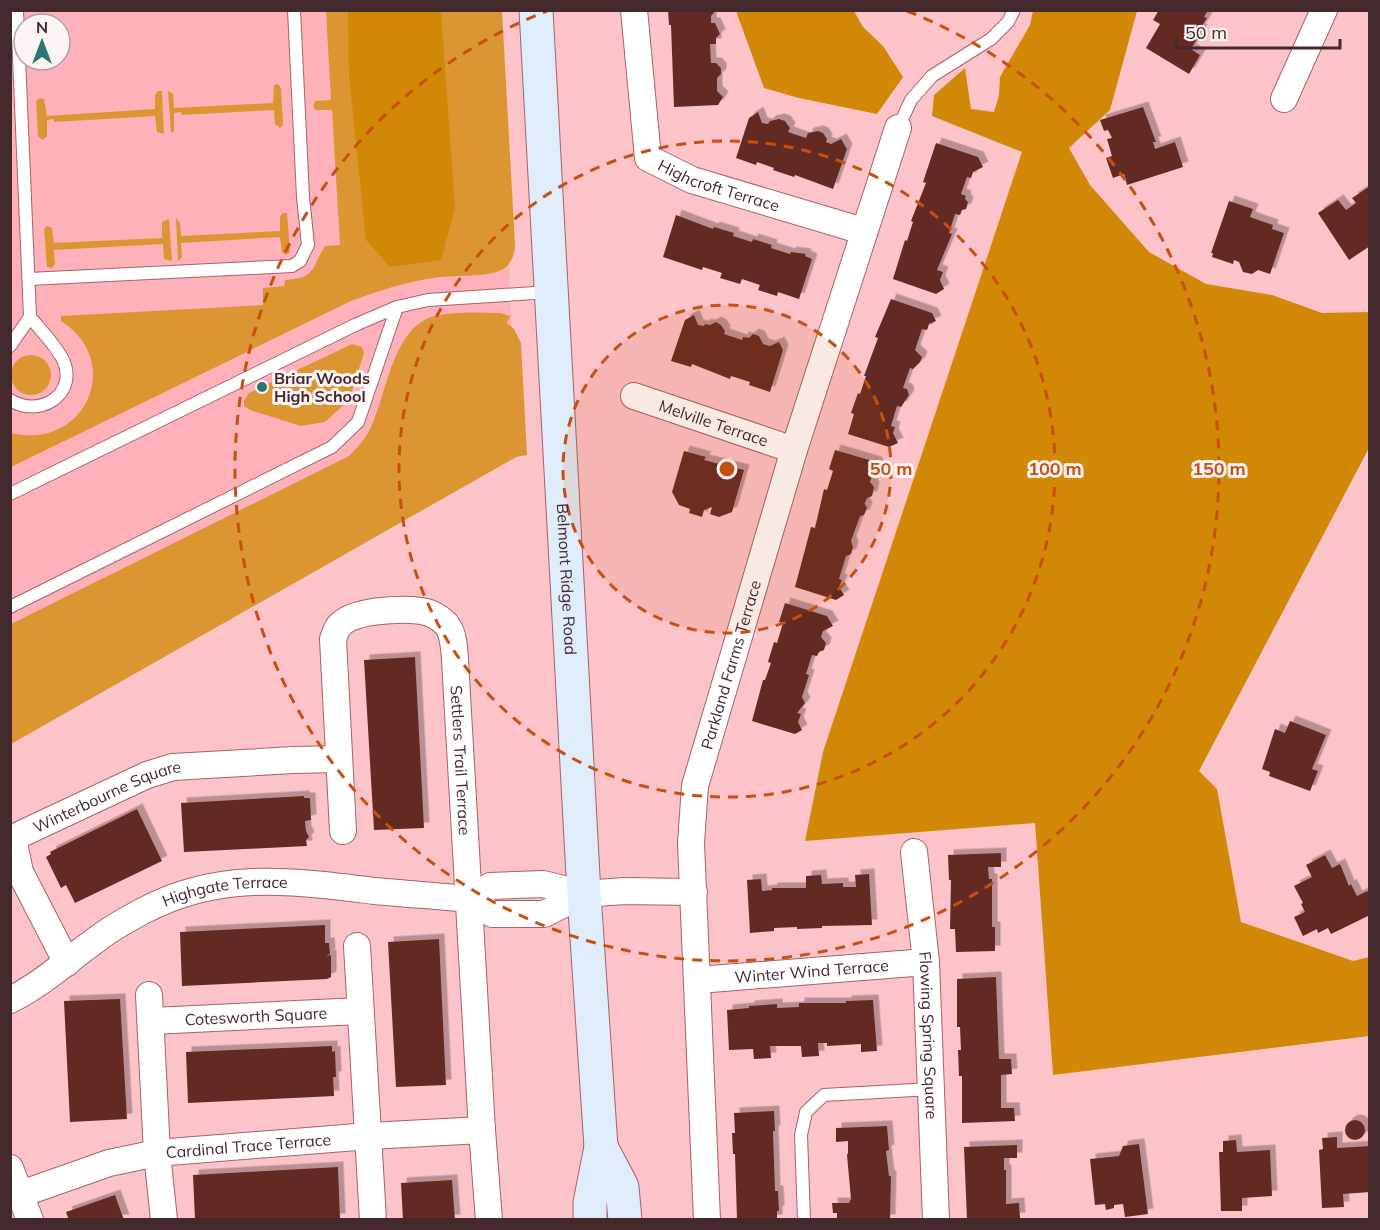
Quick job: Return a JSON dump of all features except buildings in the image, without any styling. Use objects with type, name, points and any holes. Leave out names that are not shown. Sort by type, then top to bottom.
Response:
[{"type":"main road","name":"Belmont Ridge Road","points":[[536,10],[584,894],[601,1147],[590,1203],[590,1220]]},
{"type":"main road","name":"Belmont Ridge Road","points":[[601,1147],[622,1187],[625,1220]]},
{"type":"street","name":"Highcroft Terrace","points":[[634,10],[648,158],[692,180],[863,231]]},
{"type":"street","points":[[1284,99],[1324,10]]},
{"type":"street","name":"Parkland Farms Terrace","points":[[707,1220],[691,843],[695,786],[794,450],[897,128]]},
{"type":"street","name":"Melville Terrace","points":[[634,396],[794,450]]},
{"type":"street","name":"Settlers Trail Terrace","points":[[343,831],[333,639],[339,626],[352,617],[370,612],[422,611],[437,616],[447,626],[452,637],[489,1220]]},
{"type":"street","name":"Winterbourne Square","points":[[67,963],[20,872],[14,843],[19,835],[147,775],[173,767],[338,759]]},
{"type":"street","name":"Flowing Spring Square","points":[[914,852],[926,962],[936,1220]]},
{"type":"street","name":"Highgate Terrace","points":[[10,1000],[40,984],[100,937],[145,910],[207,887],[233,883],[296,882],[470,899]]},
{"type":"street","points":[[470,899],[490,886],[543,884],[584,894],[624,891],[694,892]]},
{"type":"street","points":[[357,946],[373,1220]]},
{"type":"street","name":"Winter Wind Terrace","points":[[698,980],[926,962]]},
{"type":"street","points":[[149,995],[157,1153],[164,1220]]},
{"type":"street","name":"Cotesworth Square","points":[[152,1021],[360,1011]]},
{"type":"street","name":"Cardinal Trace Terrace","points":[[21,1194],[109,1162],[157,1153],[369,1136],[482,1130]]},
{"type":"street","points":[[10,1168],[30,1220]]},
{"type":"lane","points":[[10,400],[29,408],[50,403],[59,395],[66,373],[64,362],[30,317],[16,10]]},
{"type":"lane","points":[[29,279],[292,266],[300,261],[308,245],[294,10]]},
{"type":"lane","points":[[897,128],[911,100],[932,76],[991,39],[1008,22],[1014,10]]},
{"type":"lane","points":[[10,494],[355,325],[397,307],[428,300],[551,292]]},
{"type":"lane","points":[[10,607],[332,447],[358,422],[397,307]]},
{"type":"lane","points":[[10,346],[30,317]]},
{"type":"lane","points":[[804,1220],[801,1135],[806,1112],[824,1095],[932,1089]]},
{"type":"shaded area","name":"Briar Woods High School","points":[[11,11],[497,11],[505,155],[516,457],[11,744]]},
{"type":"shaded area","points":[[326,11],[502,11],[515,245],[509,264],[493,273],[423,280],[392,287],[351,301],[11,467],[11,433],[37,435],[59,429],[76,416],[88,399],[93,379],[91,358],[80,338],[61,321],[61,316],[263,305],[263,288],[284,286],[285,280],[303,277],[315,266],[325,246],[340,245],[332,110],[316,110],[313,107],[315,101],[331,100]]},
{"type":"shaded area","points":[[348,11],[441,11],[455,208],[441,260],[390,267],[366,240],[349,76]]},
{"type":"shaded area","points":[[736,11],[854,11],[863,27],[883,46],[903,77],[877,114],[799,98],[764,88]]},
{"type":"shaded area","points":[[1033,11],[1137,11],[1110,110],[1069,148],[1090,185],[1149,252],[1206,284],[1272,295],[1322,313],[1369,312],[1369,448],[1199,771],[1217,789],[1241,922],[1353,961],[1369,957],[1369,1036],[1053,1075],[1035,823],[805,841],[823,752],[1022,152],[932,116],[934,95],[965,68],[971,109],[994,112],[999,95],[1000,77],[1030,25]]},
{"type":"shaded area","points":[[278,84],[281,88],[283,125],[280,128],[275,124],[274,110],[182,115],[181,112],[174,113],[174,131],[171,133],[168,91],[173,94],[174,108],[273,103],[274,85]]},
{"type":"shaded area","points":[[158,91],[162,91],[164,134],[157,132],[155,116],[54,122],[54,119],[47,120],[47,137],[42,140],[38,136],[36,101],[40,98],[44,99],[47,116],[155,109],[155,95]]},
{"type":"shaded area","points":[[287,213],[290,252],[286,255],[282,252],[280,237],[181,243],[182,257],[178,261],[176,218],[180,223],[181,236],[280,231],[280,216]]},
{"type":"shaded area","points":[[169,219],[172,261],[164,259],[163,244],[54,250],[55,264],[52,268],[47,267],[44,229],[47,226],[52,228],[54,243],[162,238],[162,222]]},
{"type":"shaded area","points":[[500,313],[510,316],[507,323],[514,329],[521,343],[527,455],[516,457],[11,744],[11,624],[349,456],[367,435],[377,413],[393,362],[410,333],[421,322],[443,314]]},
{"type":"shaded area","points":[[352,344],[362,347],[364,353],[349,400],[325,422],[301,426],[244,406],[249,393]]},
{"type":"shaded area","points":[[31,355],[45,361],[51,375],[45,389],[31,395],[17,389],[11,375],[17,361]]},
{"type":"place","name":"Briar Woods High School","points":[[262,387]]}]
